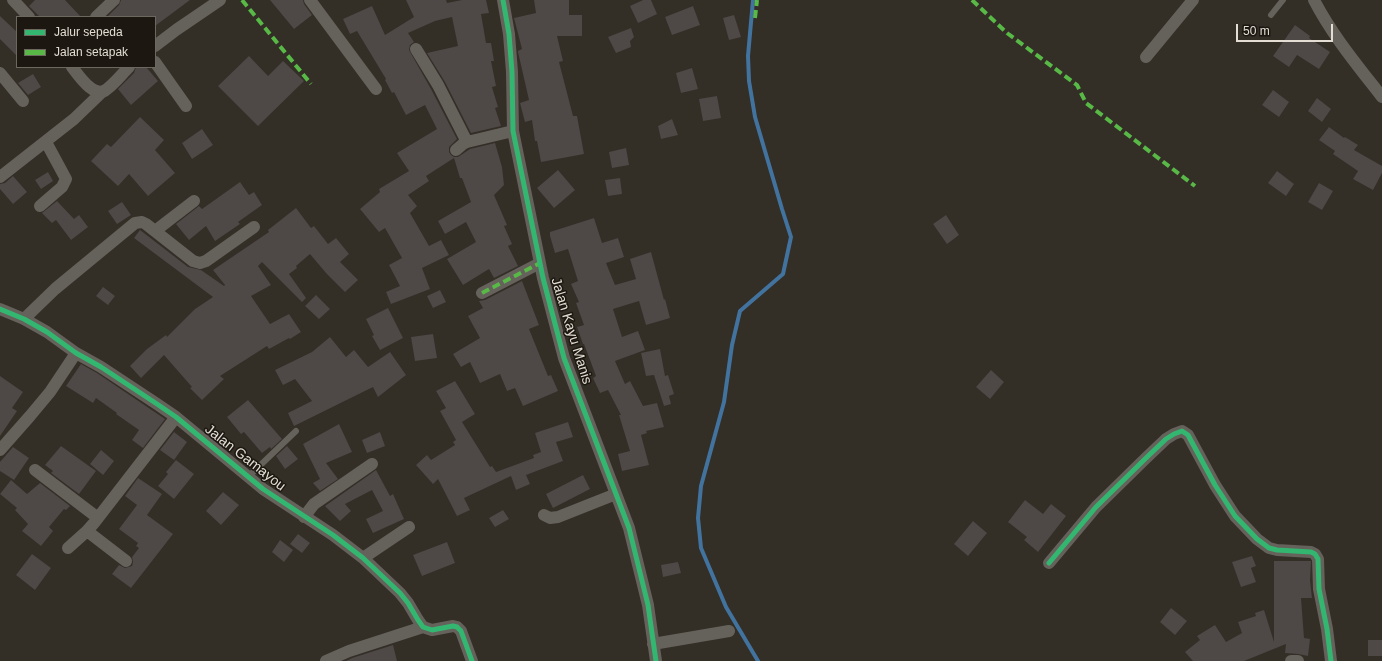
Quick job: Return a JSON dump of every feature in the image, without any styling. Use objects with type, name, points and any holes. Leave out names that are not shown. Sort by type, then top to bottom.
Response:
[{"type":"street","points":[[97,16],[114,0]]},
{"type":"street","points":[[156,45],[220,0]]},
{"type":"street","points":[[310,0],[376,89]]},
{"type":"street","name":"Jalan Kayu Manis","points":[[503,0],[509,34],[512,72],[513,131],[540,264],[564,358],[629,528],[648,605],[656,661]]},
{"type":"street","points":[[1146,57],[1193,0]]},
{"type":"street","points":[[1314,0],[1318,9],[1343,46],[1382,97]]},
{"type":"street","points":[[20,2],[28,16]]},
{"type":"street","points":[[416,49],[438,85],[467,142]]},
{"type":"street","points":[[156,63],[186,106]]},
{"type":"street","points":[[73,68],[85,83],[95,91],[101,93]]},
{"type":"street","points":[[0,177],[74,119],[128,68]]},
{"type":"street","points":[[0,73],[23,101]]},
{"type":"street","points":[[456,150],[467,142],[513,131]]},
{"type":"street","points":[[40,206],[62,187],[66,179],[62,169],[46,142]]},
{"type":"street","points":[[156,231],[194,201]]},
{"type":"street","points":[[24,319],[55,289],[135,223],[142,222],[156,231],[193,261],[200,263],[206,261],[254,227]]},
{"type":"street","points":[[482,293],[540,264]]},
{"type":"street","name":"Jalan Gamayou","points":[[0,309],[24,319],[47,332],[76,353],[176,417],[263,489],[333,535],[363,558],[400,593],[424,627]]},
{"type":"street","points":[[0,450],[50,392],[76,353]]},
{"type":"street","points":[[68,548],[87,531],[98,518],[176,417]]},
{"type":"street","points":[[1049,563],[1096,507],[1146,458],[1166,439],[1180,431],[1184,432],[1188,435],[1214,484],[1235,516],[1257,539],[1270,548],[1277,550],[1311,552],[1315,554],[1318,559],[1319,589],[1327,629],[1331,661]]},
{"type":"street","points":[[304,517],[314,504],[372,464]]},
{"type":"street","points":[[35,470],[98,518]]},
{"type":"street","points":[[544,515],[550,518],[558,517],[616,494]]},
{"type":"street","points":[[363,558],[409,527]]},
{"type":"street","points":[[87,531],[126,561]]},
{"type":"street","points":[[326,661],[349,651],[424,627],[432,630],[453,626],[459,628],[461,631],[472,661]]},
{"type":"street","points":[[653,644],[729,631]]},
{"type":"street","points":[[1291,661],[1298,661]]},
{"type":"lane","points":[[1271,15],[1283,0]]},
{"type":"lane","points":[[248,477],[296,431]]},
{"type":"building","points":[[35,0],[65,0],[80,16],[39,16],[29,6]]},
{"type":"building","points":[[121,0],[190,0],[156,25],[156,16],[108,16],[119,5]]},
{"type":"building","points":[[270,0],[303,0],[304,4],[312,15],[294,29]]},
{"type":"building","points":[[406,0],[446,0],[447,3],[462,0],[486,0],[489,13],[481,14],[486,43],[491,43],[494,61],[491,61],[496,86],[492,87],[498,107],[495,108],[501,126],[471,133],[445,82],[427,53],[458,46],[452,17],[435,21],[408,33],[414,42],[410,45],[409,50],[457,139],[449,147],[449,152],[451,155],[458,157],[470,149],[495,143],[502,167],[504,185],[494,195],[507,225],[504,226],[512,244],[508,246],[518,266],[494,278],[489,269],[463,285],[447,259],[476,242],[466,222],[445,234],[438,221],[471,202],[462,178],[460,178],[454,158],[426,176],[429,181],[408,195],[417,206],[410,213],[429,246],[441,240],[449,255],[422,268],[430,289],[391,304],[386,292],[400,286],[389,265],[402,258],[385,228],[379,232],[360,209],[380,192],[379,189],[409,171],[397,153],[437,129],[425,105],[406,115],[394,92],[392,93],[385,80],[386,79],[357,31],[350,34],[343,19],[372,6],[385,35],[414,17]]},
{"type":"building","points":[[534,0],[569,0],[569,15],[582,15],[582,36],[557,36],[563,61],[559,62],[573,116],[577,116],[584,154],[541,162],[537,141],[535,141],[532,120],[525,122],[520,103],[529,100],[518,52],[522,49],[514,18],[536,13]]},
{"type":"building","points":[[643,0],[651,0],[657,14],[638,23],[630,6]]},
{"type":"building","points":[[693,6],[700,25],[672,35],[665,17]]},
{"type":"building","points":[[734,15],[741,37],[729,40],[723,18]]},
{"type":"building","points":[[0,16],[16,31],[16,55],[0,39]]},
{"type":"building","points":[[1295,25],[1310,36],[1309,38],[1330,52],[1319,69],[1297,55],[1289,67],[1273,56]]},
{"type":"building","points":[[631,28],[634,37],[630,41],[631,47],[616,53],[608,37]]},
{"type":"building","points":[[249,56],[268,76],[283,61],[304,81],[258,126],[218,86]]},
{"type":"building","points":[[136,68],[147,68],[158,81],[131,105],[118,89],[134,73]]},
{"type":"building","points":[[692,68],[698,89],[681,93],[676,73]]},
{"type":"building","points":[[33,74],[41,87],[28,95],[18,83]]},
{"type":"building","points":[[1273,90],[1289,102],[1279,117],[1262,105]]},
{"type":"building","points":[[717,96],[721,118],[703,121],[699,99]]},
{"type":"building","points":[[1317,98],[1331,109],[1322,122],[1308,111]]},
{"type":"building","points":[[140,117],[164,140],[155,150],[175,173],[148,196],[129,174],[118,186],[91,161],[107,144],[111,147]]},
{"type":"building","points":[[672,119],[678,135],[661,139],[658,126]]},
{"type":"building","points":[[1329,127],[1344,138],[1345,137],[1358,145],[1354,150],[1382,166],[1382,173],[1373,190],[1353,179],[1358,171],[1333,154],[1335,151],[1319,140]]},
{"type":"building","points":[[202,129],[213,145],[192,159],[182,143]]},
{"type":"building","points":[[626,148],[629,165],[612,168],[609,152]]},
{"type":"building","points":[[558,170],[575,190],[554,208],[537,188]]},
{"type":"building","points":[[1277,171],[1294,184],[1286,196],[1268,183]]},
{"type":"building","points":[[48,172],[53,181],[41,189],[35,180]]},
{"type":"building","points":[[13,176],[27,192],[13,204],[0,189],[0,184],[5,183]]},
{"type":"building","points":[[620,178],[622,194],[608,196],[605,180]]},
{"type":"building","points":[[240,182],[249,195],[254,192],[262,205],[238,222],[240,224],[215,241],[206,226],[189,240],[176,224],[199,206],[202,209]]},
{"type":"building","points":[[1319,183],[1333,191],[1322,210],[1308,202]]},
{"type":"building","points":[[57,201],[74,219],[79,215],[88,227],[71,240],[56,220],[52,223],[42,213]]},
{"type":"building","points":[[122,202],[131,215],[117,224],[108,211]]},
{"type":"building","points":[[296,208],[311,228],[314,226],[328,244],[336,238],[349,254],[340,262],[358,280],[345,292],[310,254],[289,274],[306,298],[302,302],[262,262],[258,266],[271,285],[251,296],[270,324],[289,314],[301,332],[269,349],[267,346],[220,376],[224,379],[202,400],[190,388],[192,387],[164,355],[141,378],[130,366],[147,349],[166,335],[167,337],[195,309],[213,297],[134,238],[140,230],[188,267],[201,270],[224,286],[225,285],[213,270],[269,232],[268,230]]},
{"type":"building","points":[[946,215],[959,235],[947,244],[933,224]]},
{"type":"building","points":[[594,218],[602,243],[618,238],[624,257],[606,263],[615,285],[636,279],[630,259],[651,252],[670,318],[646,325],[639,301],[613,309],[622,337],[638,331],[645,350],[615,361],[625,384],[630,381],[643,406],[657,403],[664,427],[646,431],[647,433],[641,435],[649,465],[622,471],[618,454],[630,451],[619,415],[621,415],[608,390],[600,393],[593,378],[596,376],[577,327],[584,325],[576,303],[579,302],[571,284],[578,281],[568,249],[555,253],[550,236],[550,232]]},
{"type":"building","points":[[522,281],[539,325],[529,329],[548,376],[551,375],[558,391],[523,406],[515,388],[507,391],[500,374],[480,383],[470,362],[461,367],[453,354],[480,338],[468,316],[483,308],[479,301],[485,300]]},
{"type":"building","points":[[103,287],[115,296],[108,305],[96,296]]},
{"type":"building","points":[[440,290],[446,302],[433,308],[427,296]]},
{"type":"building","points":[[316,295],[330,309],[319,319],[305,306]]},
{"type":"building","points":[[388,308],[403,338],[380,350],[372,336],[374,335],[366,319]]},
{"type":"building","points":[[433,334],[437,358],[415,361],[411,337]]},
{"type":"building","points":[[330,337],[346,357],[354,350],[368,367],[390,352],[406,375],[378,397],[373,387],[294,426],[288,413],[312,401],[295,379],[283,385],[275,370],[312,352]]},
{"type":"building","points":[[660,349],[665,376],[668,375],[674,394],[669,396],[671,404],[664,406],[654,375],[646,376],[641,353]]},
{"type":"building","points":[[81,364],[97,373],[165,419],[143,448],[132,440],[139,430],[96,398],[93,403],[66,386]]},
{"type":"building","points":[[991,370],[1004,382],[990,399],[976,387]]},
{"type":"building","points":[[0,376],[23,392],[12,408],[17,411],[0,436]]},
{"type":"building","points":[[455,381],[475,414],[462,422],[490,467],[492,466],[496,472],[534,458],[533,455],[541,452],[535,433],[568,422],[573,437],[556,442],[563,461],[526,475],[530,484],[516,490],[511,476],[464,498],[470,510],[457,516],[438,479],[433,484],[416,465],[427,455],[431,460],[455,445],[453,442],[456,440],[440,411],[446,408],[436,391]]},
{"type":"building","points":[[248,400],[282,439],[271,449],[270,447],[262,453],[244,432],[241,434],[227,417]]},
{"type":"building","points":[[339,424],[352,452],[326,463],[338,479],[320,491],[313,483],[320,479],[303,444]]},
{"type":"building","points":[[174,432],[187,442],[174,460],[160,450]]},
{"type":"building","points":[[380,432],[385,446],[367,453],[362,440]]},
{"type":"building","points":[[61,446],[96,471],[79,494],[51,473],[53,471],[45,465]]},
{"type":"building","points":[[287,446],[298,459],[285,469],[276,456]]},
{"type":"building","points":[[13,447],[29,458],[14,480],[0,471],[0,462]]},
{"type":"building","points":[[101,450],[114,461],[103,475],[90,464]]},
{"type":"building","points":[[176,460],[194,474],[174,499],[158,486],[168,474],[166,472]]},
{"type":"building","points":[[376,470],[390,496],[393,494],[404,519],[373,533],[366,519],[383,511],[372,490],[345,504],[351,511],[340,521],[325,506]]},
{"type":"building","points":[[583,475],[590,489],[553,508],[546,494]]},
{"type":"building","points":[[138,478],[162,494],[147,515],[173,534],[131,588],[112,574],[119,565],[125,568],[132,566],[132,557],[139,548],[136,546],[138,543],[119,529],[137,505],[125,496]]},
{"type":"building","points":[[11,480],[27,494],[40,483],[70,506],[66,510],[64,509],[49,527],[53,531],[41,546],[22,531],[28,524],[15,510],[17,508],[0,494]]},
{"type":"building","points":[[223,492],[239,505],[221,525],[206,511]]},
{"type":"building","points":[[1025,500],[1043,514],[1051,504],[1066,516],[1038,552],[1024,540],[1027,537],[1008,522]]},
{"type":"building","points":[[503,510],[509,519],[495,527],[489,518]]},
{"type":"building","points":[[973,521],[987,533],[968,556],[954,544]]},
{"type":"building","points":[[298,534],[310,543],[302,553],[290,544]]},
{"type":"building","points":[[280,540],[293,550],[284,562],[272,552]]},
{"type":"building","points":[[447,542],[455,563],[422,576],[413,555]]},
{"type":"building","points":[[32,554],[51,568],[35,590],[16,575]]},
{"type":"building","points":[[1252,556],[1256,566],[1251,568],[1256,582],[1241,587],[1232,562]]},
{"type":"building","points":[[1274,561],[1311,561],[1310,580],[1312,598],[1301,598],[1304,638],[1310,639],[1308,656],[1285,653],[1286,644],[1244,661],[1193,661],[1185,652],[1200,640],[1197,636],[1215,625],[1226,642],[1242,633],[1238,622],[1256,616],[1255,613],[1264,610],[1274,642]]},
{"type":"building","points":[[678,562],[681,573],[663,577],[661,565]]},
{"type":"building","points":[[1171,608],[1187,621],[1175,635],[1160,622]]},
{"type":"building","points":[[1368,640],[1382,640],[1382,656],[1368,656]]},
{"type":"building","points":[[393,645],[397,661],[346,661],[352,658]]},
{"type":"waterway","points":[[753,0],[748,56],[749,81],[755,117],[791,237],[783,274],[740,311],[732,345],[724,402],[701,486],[698,518],[701,548],[726,607],[758,661]]},
{"type":"marked path","points":[[242,0],[311,84]]},
{"type":"marked path","points":[[755,18],[757,0]]},
{"type":"marked path","points":[[972,0],[1007,33],[1077,85],[1086,103],[1195,186]]},
{"type":"marked path","points":[[482,293],[540,263]]},
{"type":"cycle path","points":[[503,0],[509,34],[512,72],[513,131],[543,278],[564,358],[629,528],[648,605],[656,661]]},
{"type":"cycle path","points":[[0,309],[24,319],[47,332],[76,353],[101,367],[176,417],[263,489],[333,535],[363,558],[400,593],[423,627],[432,630],[453,626],[457,627],[461,631],[472,661]]},
{"type":"cycle path","points":[[1049,563],[1096,507],[1166,439],[1182,431],[1188,435],[1215,485],[1235,516],[1257,539],[1269,548],[1277,550],[1311,552],[1315,554],[1318,559],[1319,589],[1327,629],[1331,661]]}]
